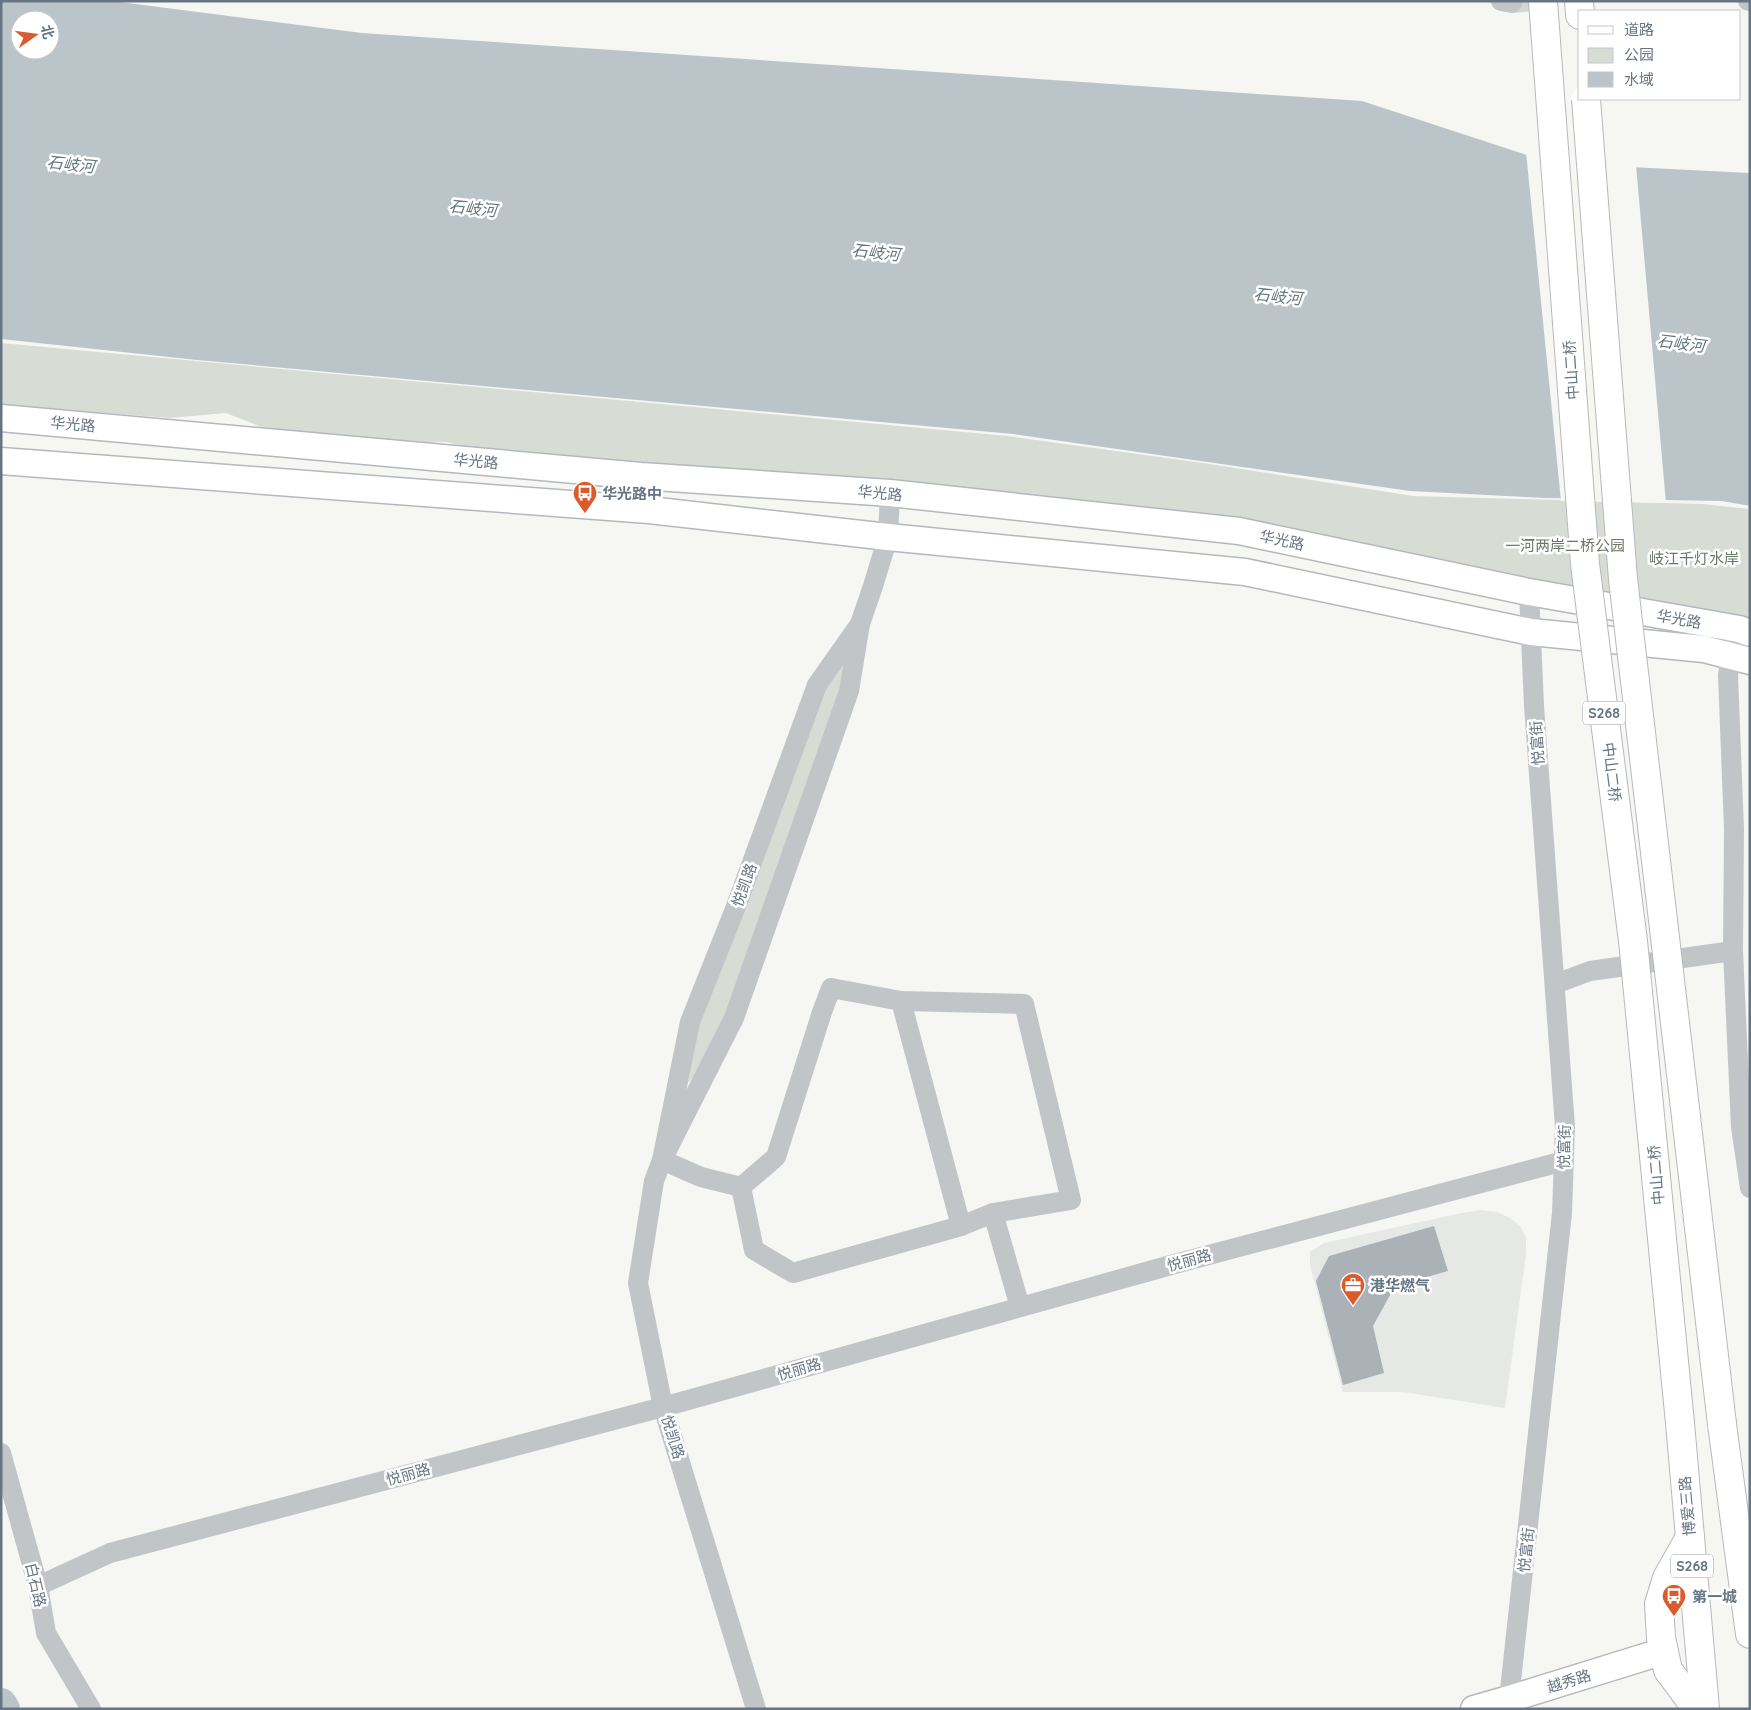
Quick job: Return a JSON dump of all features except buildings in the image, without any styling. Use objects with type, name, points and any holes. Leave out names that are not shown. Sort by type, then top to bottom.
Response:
[{"type":"highway","name":"中山二桥","points":[[1543,1],[1585,564],[1633,941],[1680,1423]]},
{"type":"highway","name":"S268","points":[[1586,100],[1623,579],[1722,1424],[1750,1634]]},
{"type":"highway","name":"博爱三路","points":[[1680,1423],[1705,1709]]},
{"type":"highway","points":[[1722,1424],[1750,1483]]},
{"type":"highway","points":[[1690,1538],[1668,1578],[1659,1604],[1661,1638],[1668,1670],[1697,1709]]},
{"type":"main road","name":"华光路","points":[[1,418],[641,476],[890,493],[1239,531],[1529,592],[1745,631]]},
{"type":"main road","name":"华光路","points":[[1,461],[649,510],[1245,572],[1531,632],[1704,649],[1740,659]]},
{"type":"main road","name":"越秀路","points":[[1474,1709],[1664,1651]]},
{"type":"street","name":"悦凯路","points":[[756,1709],[663,1407],[638,1283],[654,1181],[662,1160],[734,1018],[849,691],[860,624],[888,536],[890,493]]},
{"type":"street","name":"悦富街","points":[[1509,1699],[1561,1223],[1565,1127],[1534,706],[1529,592]]},
{"type":"street","name":"悦凯路","points":[[662,1160],[690,1022],[735,908],[817,685],[860,624]]},
{"type":"street","points":[[1745,631],[1740,659],[1728,675],[1734,830],[1733,951],[1741,1127],[1750,1188]]},
{"type":"street","points":[[1554,984],[1590,971],[1733,951]]},
{"type":"street","points":[[832,988],[901,1002],[1024,1004],[1071,1200],[992,1213],[961,1226],[793,1273],[754,1250],[741,1187],[776,1157],[819,1021],[832,988]]},
{"type":"street","points":[[901,1002],[961,1226]]},
{"type":"street","points":[[662,1160],[701,1177],[741,1187]]},
{"type":"street","name":"悦丽路","points":[[38,1586],[110,1552],[663,1407],[1171,1265],[1564,1161]]},
{"type":"street","points":[[992,1213],[1020,1307]]},
{"type":"street","name":"白石路","points":[[1,1453],[38,1586],[46,1633],[91,1709]]},
{"type":"shaded area","name":"港华燃气","points":[[1481,1210],[1497,1212],[1510,1218],[1520,1226],[1526,1238],[1526,1254],[1505,1408],[1403,1392],[1343,1392],[1310,1265],[1310,1252],[1324,1243]]},
{"type":"green space","name":"一河两岸二桥公园","points":[[1,343],[1007,436],[1203,463],[1413,496],[1702,504],[1750,509],[1750,622],[1284,535],[522,462],[447,442],[391,443],[262,427],[226,413],[170,418],[1,405]]},
{"type":"green space","points":[[850,658],[845,689],[722,1025],[705,1064],[688,1083],[699,1017],[826,682]]},
{"type":"water","name":"石岐河","points":[[1,1],[112,1],[362,33],[1362,101],[1551,163],[1750,173],[1750,506],[1722,501],[1545,498],[1410,491],[1013,434],[197,360],[1,339]]},
{"type":"pier","points":[[1526,152],[1552,161],[1636,165],[1666,503],[1561,501]]},
{"type":"waterway","points":[[1,1704],[4,1709]]},
{"type":"tunnel","points":[[1512,3],[1533,1]]},
{"type":"place","name":"华光路中","points":[[585,514]]},
{"type":"place","name":"港华燃气","points":[[1353,1306]]},
{"type":"place","name":"第一城","points":[[1674,1617]]},
{"type":"park label","name":"岐江千灯水岸","points":[[1694,558]]}]
